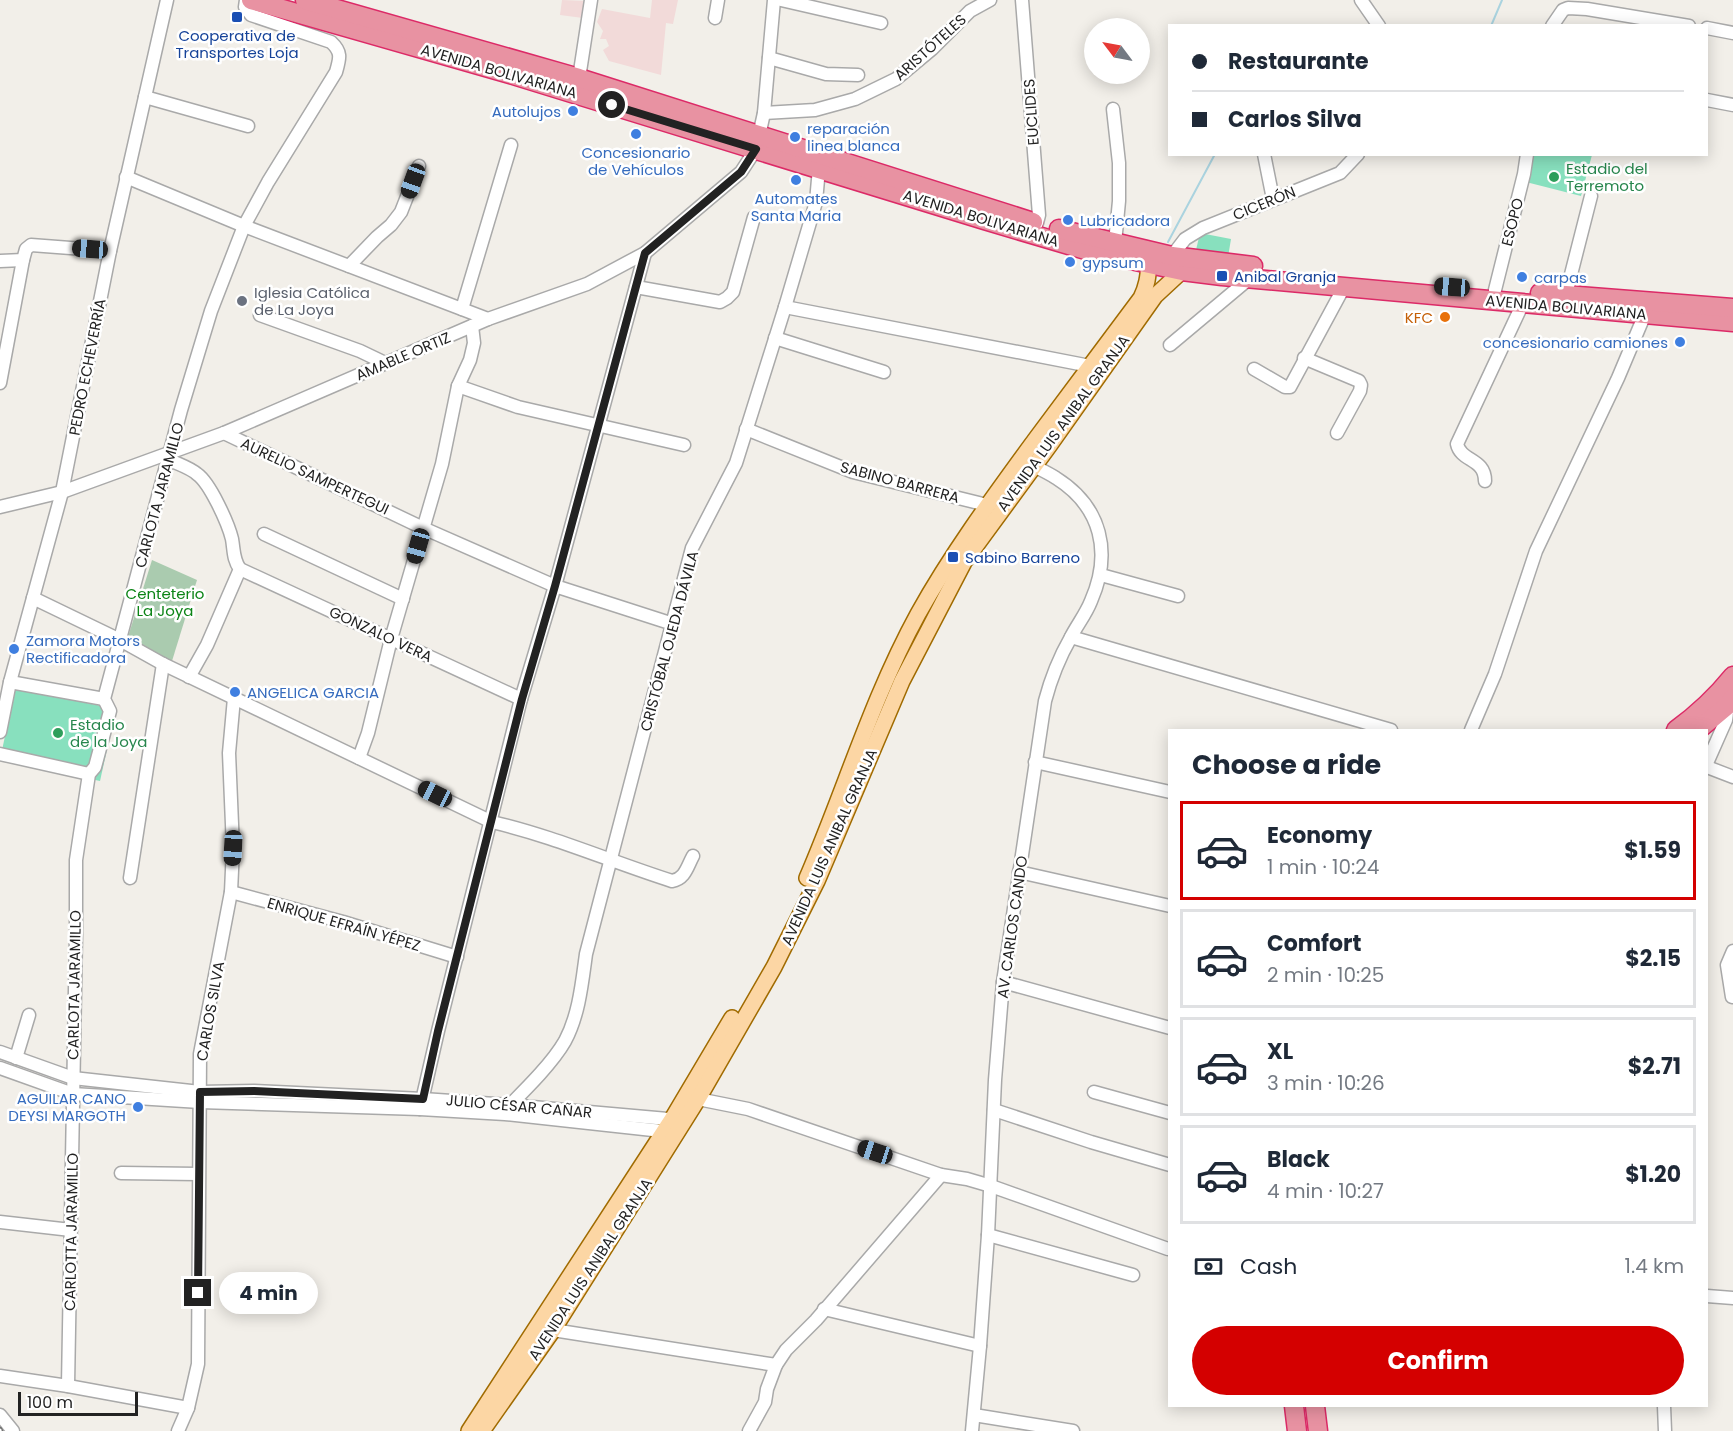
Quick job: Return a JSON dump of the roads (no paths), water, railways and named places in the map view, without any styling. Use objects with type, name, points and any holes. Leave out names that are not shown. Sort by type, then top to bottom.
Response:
[{"type":"highway","name":"AVENIDA BOLIVARIANA","points":[[305,0],[579,78],[758,142],[819,168],[1047,239],[1149,264],[1177,263],[1366,281],[1733,308]]},
{"type":"highway","name":"AVENIDA BOLIVARIANA","points":[[262,1],[513,75],[1115,243],[1177,263],[1250,278],[1733,322]]},
{"type":"highway","points":[[1677,729],[1700,712],[1733,675]]},
{"type":"highway","points":[[1699,729],[1731,701]]},
{"type":"highway","points":[[1294,1407],[1297,1431]]},
{"type":"highway","points":[[1316,1407],[1318,1431]]},
{"type":"main road","name":"AVENIDA LUIS ANIBAL GRANJA","points":[[482,1431],[553,1330],[674,1126],[765,962],[807,877],[888,675],[919,614],[952,557],[987,505],[1028,463],[1155,296],[1177,263]]},
{"type":"main road","name":"AVENIDA LUIS ANIBAL GRANJA","points":[[470,1431],[674,1126],[698,1099],[774,967],[811,891],[902,681],[959,572],[1002,508],[1090,366],[1141,297],[1146,288],[1149,264]]},
{"type":"street","name":"PEDRO ECHEVERRÍA","points":[[0,732],[10,682],[62,492],[110,251],[167,0]]},
{"type":"street","name":"CARLOTA JARAMILLO","points":[[73,1078],[76,860],[89,774],[95,767],[110,711],[104,699],[169,456],[211,311],[244,226],[268,182],[336,72],[339,59],[338,49],[331,42],[251,15],[245,7],[246,0]]},
{"type":"street","points":[[579,78],[591,0]]},
{"type":"street","points":[[715,18],[718,0]]},
{"type":"street","points":[[758,142],[764,113],[774,0]]},
{"type":"street","points":[[781,0],[882,23]]},
{"type":"street","name":"ARISTÓTELES","points":[[764,113],[815,110],[835,105],[855,99],[896,80],[932,49],[970,11],[990,0]]},
{"type":"street","name":"EUCLIDES","points":[[1022,0],[1039,215],[1037,223]]},
{"type":"street","points":[[1361,0],[1378,24]]},
{"type":"street","points":[[1553,24],[1563,10],[1587,5],[1679,24]]},
{"type":"street","points":[[1708,28],[1733,33]]},
{"type":"street","points":[[769,58],[826,74],[858,75]]},
{"type":"street","points":[[145,97],[248,126]]},
{"type":"street","points":[[1708,100],[1733,105]]},
{"type":"street","points":[[1113,110],[1119,163],[1119,201],[1115,243]]},
{"type":"street","name":"AMABLE ORTIZ","points":[[0,507],[62,492],[169,456],[488,319],[587,284],[645,253],[741,172],[758,142]]},
{"type":"street","points":[[462,309],[511,145]]},
{"type":"street","points":[[1263,156],[1273,199]]},
{"type":"street","name":"CICERÓN","points":[[1177,263],[1185,239],[1203,228],[1340,173],[1356,156]]},
{"type":"street","name":"ESOPO","points":[[1495,290],[1527,156]]},
{"type":"street","points":[[350,266],[401,212],[419,166]]},
{"type":"street","name":"CRISTÓBAL OJEDA DÁVILA","points":[[510,1105],[558,1051],[566,1039],[578,1005],[586,954],[692,548],[736,463],[816,202],[819,168]]},
{"type":"street","points":[[126,177],[244,226],[488,319]]},
{"type":"street","points":[[1566,294],[1591,196]]},
{"type":"street","points":[[636,287],[720,302],[727,298],[733,292],[754,217]]},
{"type":"street","points":[[1,375],[26,249],[31,245],[110,251]]},
{"type":"street","points":[[422,1104],[522,699],[645,253]]},
{"type":"street","points":[[0,261],[23,260]]},
{"type":"street","points":[[1170,345],[1250,278]]},
{"type":"street","points":[[1254,369],[1285,387],[1290,387],[1344,287]]},
{"type":"street","points":[[1485,482],[1480,465],[1461,453],[1456,444],[1523,303]]},
{"type":"street","points":[[785,307],[1090,366]]},
{"type":"street","points":[[1471,729],[1495,674],[1536,551],[1618,378],[1645,314]]},
{"type":"street","points":[[260,315],[360,351],[385,363]]},
{"type":"street","points":[[359,758],[368,733],[391,639],[442,464],[458,386],[470,360],[474,343],[472,326]]},
{"type":"street","points":[[775,338],[884,372]]},
{"type":"street","points":[[1304,358],[1359,381],[1361,385],[1337,433]]},
{"type":"street","points":[[458,386],[518,407],[684,445]]},
{"type":"street","name":"SABINO BARRERA","points":[[746,429],[853,472],[987,505]]},
{"type":"street","name":"AURELIO SAMPERTEGUI","points":[[224,433],[423,528],[555,586],[673,624]]},
{"type":"street","points":[[169,456],[199,474],[227,522],[235,563],[240,569],[207,645],[189,677]]},
{"type":"street","name":"AV. CARLOS CANDO","points":[[972,1431],[988,1235],[1003,982],[1035,762],[1047,692],[1055,667],[1091,603],[1101,575],[1103,548],[1095,520],[1078,496],[1057,478],[1028,463]]},
{"type":"street","points":[[264,534],[403,599]]},
{"type":"street","name":"GONZALO VERA","points":[[240,569],[522,699]]},
{"type":"street","points":[[1101,575],[1178,596]]},
{"type":"street","points":[[33,598],[120,640],[189,677],[492,822],[519,828],[672,881],[683,877],[693,856]]},
{"type":"street","points":[[1071,637],[1388,729]]},
{"type":"street","points":[[130,878],[163,664]]},
{"type":"street","points":[[10,682],[104,699]]},
{"type":"street","name":"CARLOS SILVA","points":[[178,1431],[188,1408],[198,1364],[200,1054],[231,892],[233,848],[229,753],[234,698]]},
{"type":"street","points":[[1708,763],[1718,742],[1731,701]]},
{"type":"street","points":[[0,754],[89,774]]},
{"type":"street","points":[[1035,762],[1168,792]]},
{"type":"street","points":[[1708,765],[1733,777]]},
{"type":"street","points":[[1019,872],[1168,906]]},
{"type":"street","name":"ENRIQUE EFRAÍN YÉPEZ","points":[[231,892],[343,922],[457,957]]},
{"type":"street","points":[[1732,997],[1727,965],[1733,951]]},
{"type":"street","points":[[1003,982],[1168,1027]]},
{"type":"street","points":[[16,1058],[29,1015]]},
{"type":"street","name":"JULIO CÉSAR CAÑAR","points":[[0,1052],[73,1078],[200,1097]]},
{"type":"street","name":"JULIO CÉSAR CAÑAR","points":[[0,1068],[73,1094],[200,1097],[254,1091],[422,1104],[505,1114],[674,1126]]},
{"type":"street","name":"CARLOTTA JARAMILLO","points":[[68,1386],[73,1078]]},
{"type":"street","points":[[1094,1092],[1168,1112]]},
{"type":"street","points":[[698,1099],[748,1109],[941,1175],[991,1186],[1168,1249]]},
{"type":"street","name":"JULIO CÉSAR CAÑAR","points":[[422,1104],[510,1105],[674,1126]]},
{"type":"street","points":[[994,1110],[1168,1164]]},
{"type":"street","points":[[122,1173],[198,1174]]},
{"type":"street","points":[[748,1431],[765,1402],[776,1365],[786,1350],[941,1175]]},
{"type":"street","points":[[0,1222],[71,1230]]},
{"type":"street","points":[[988,1235],[1133,1275]]},
{"type":"street","points":[[1708,1296],[1733,1298]]},
{"type":"street","points":[[824,1309],[980,1346]]},
{"type":"street","points":[[553,1330],[776,1365]]},
{"type":"street","points":[[0,1376],[188,1408]]},
{"type":"street","points":[[1664,1407],[1665,1431]]},
{"type":"street","points":[[0,1415],[13,1431]]},
{"type":"street","points":[[974,1415],[1073,1431]]},
{"type":"waterway","points":[[1492,24],[1502,0]]},
{"type":"waterway","points":[[1168,242],[1214,156]]},
{"type":"place","name":"Cooperativa de Transportes Loja","points":[[237,17]]},
{"type":"place","name":"Autolujos","points":[[573,111]]},
{"type":"place","name":"Concesionario de Vehículos","points":[[636,134]]},
{"type":"place","name":"reparación linea blanca","points":[[795,137]]},
{"type":"place","name":"Estadio del Terremoto","points":[[1554,177]]},
{"type":"place","name":"Automates Santa Maria","points":[[796,180]]},
{"type":"place","name":"Lubricadora","points":[[1068,220]]},
{"type":"place","name":"gypsum","points":[[1070,262]]},
{"type":"place","name":"Anibal Granja","points":[[1222,276]]},
{"type":"place","name":"carpas","points":[[1522,277]]},
{"type":"place","name":"Iglesia Católica de La Joya","points":[[242,301]]},
{"type":"place","name":"KFC","points":[[1445,317]]},
{"type":"place","name":"concesionario camiones","points":[[1680,342]]},
{"type":"place","name":"Sabino Barreno","points":[[953,557]]},
{"type":"place","name":"Zamora Motors Rectificadora","points":[[14,649]]},
{"type":"place","name":"ANGELICA GARCIA","points":[[235,692]]},
{"type":"place","name":"Estadio de la Joya","points":[[58,733]]},
{"type":"place","name":"AGUILAR CANO DEYSI MARGOTH","points":[[138,1107]]},
{"type":"park label","name":"Centeterio La Joya","points":[[165,602]]}]
